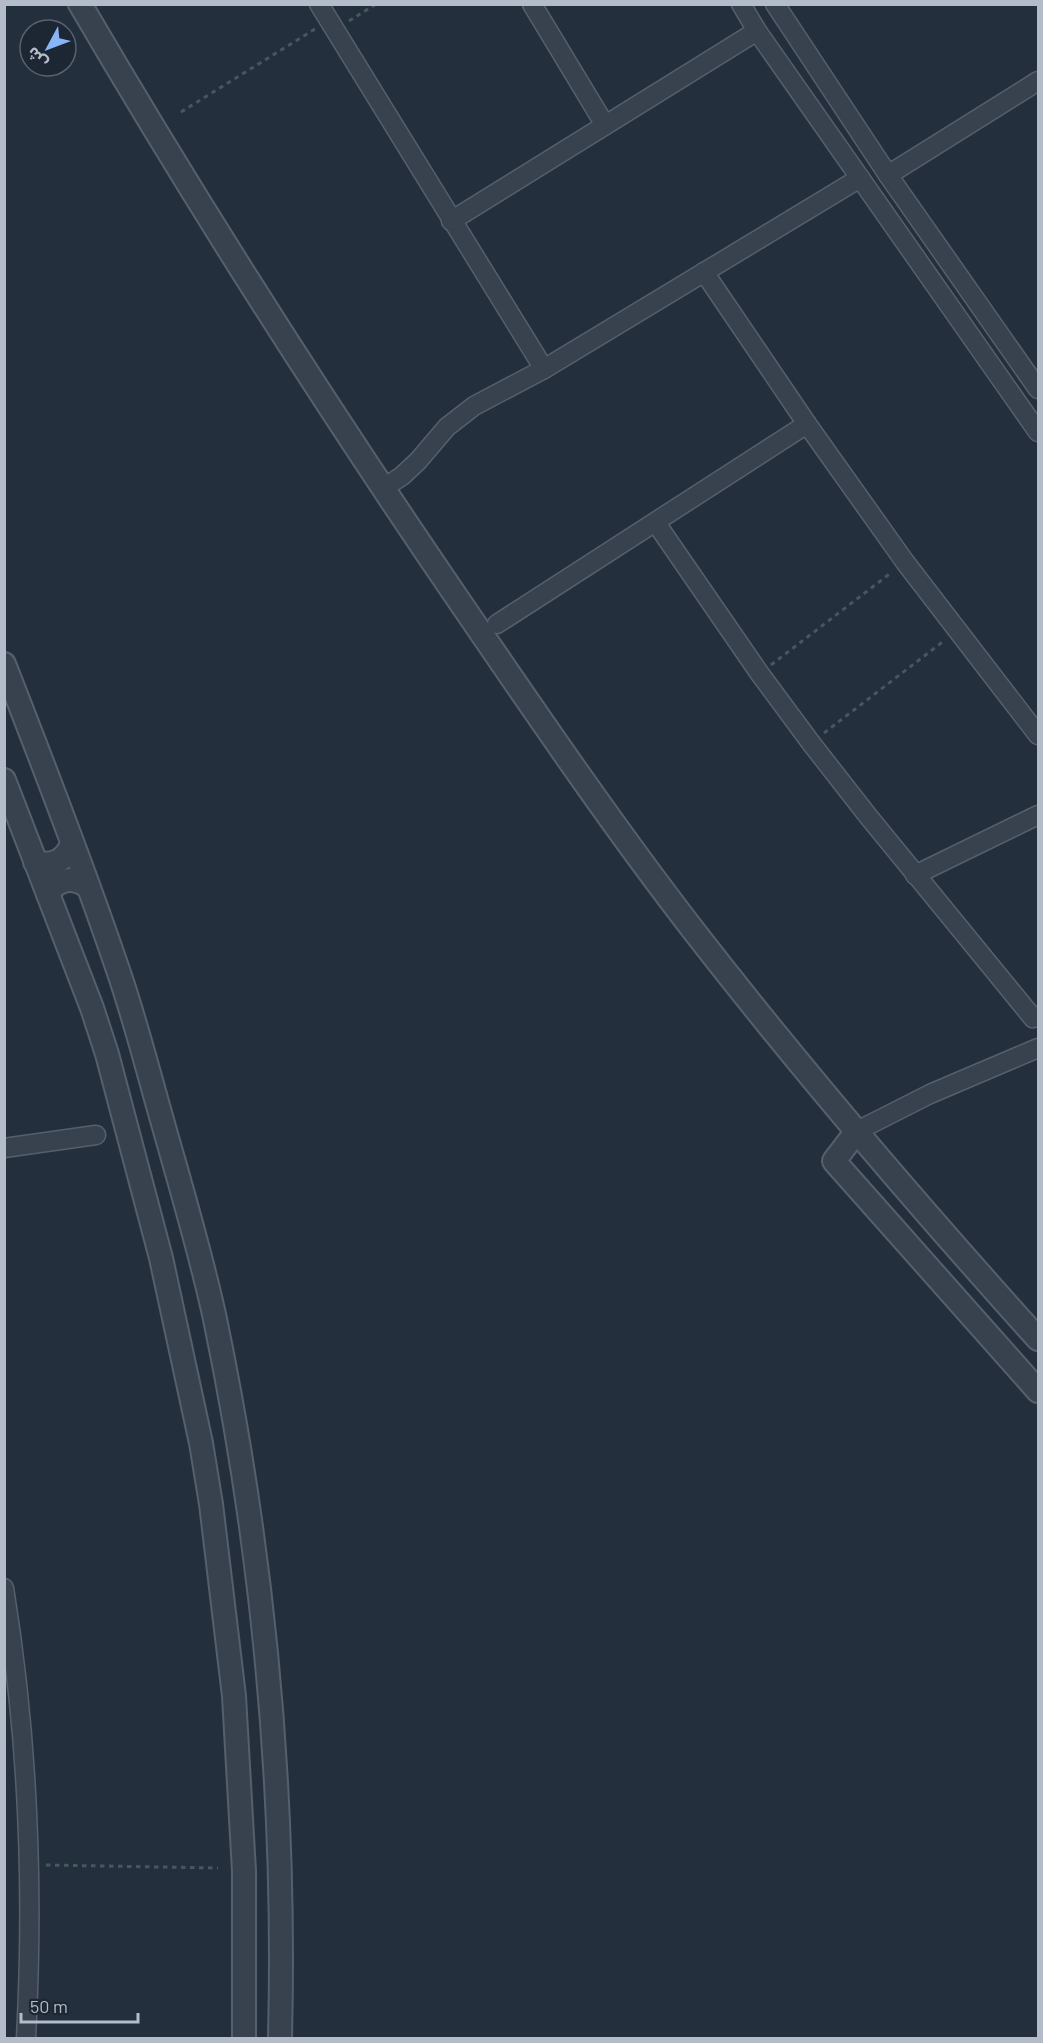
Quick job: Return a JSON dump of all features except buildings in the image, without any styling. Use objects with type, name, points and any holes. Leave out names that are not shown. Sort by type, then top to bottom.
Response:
[{"type":"street","points":[[80,4],[260,300],[382,489],[604,811],[778,1038],[1038,1339]]},
{"type":"street","points":[[319,4],[544,369]]},
{"type":"street","points":[[532,4],[605,125]]},
{"type":"street","points":[[741,4],[757,31],[1038,432]]},
{"type":"street","points":[[775,4],[888,175],[1038,389]]},
{"type":"street","points":[[451,221],[757,31]]},
{"type":"street","points":[[888,175],[1038,81]]},
{"type":"street","points":[[382,489],[402,476],[460,416],[544,369],[860,178]]},
{"type":"street","points":[[704,272],[807,424],[905,562],[1038,735]]},
{"type":"street","points":[[497,624],[807,424]]},
{"type":"street","points":[[656,523],[760,674],[811,743],[1033,1018],[1038,1016]]},
{"type":"street","points":[[4,664],[52,785],[119,974],[192,1228],[215,1317],[239,1443],[268,1680],[280,1852],[280,2038]]},
{"type":"street","points":[[4,780],[92,1008],[110,1064],[161,1258],[201,1443],[211,1504],[234,1696],[244,1871],[244,2038]]},
{"type":"street","points":[[915,874],[1038,815]]},
{"type":"street","points":[[35,862],[50,864],[58,862],[72,844]]},
{"type":"street","points":[[48,894],[56,884],[69,879],[88,887]]},
{"type":"street","points":[[1038,1048],[930,1094],[857,1131],[834,1161],[1038,1391]]},
{"type":"street","points":[[4,1148],[96,1135]]},
{"type":"street","points":[[4,1588],[14,1735],[28,1865],[26,2038]]},
{"type":"path","points":[[181,112],[332,26],[376,4]]},
{"type":"path","points":[[760,674],[905,562]]},
{"type":"path","points":[[811,743],[957,631]]},
{"type":"path","points":[[28,1865],[218,1868]]}]
